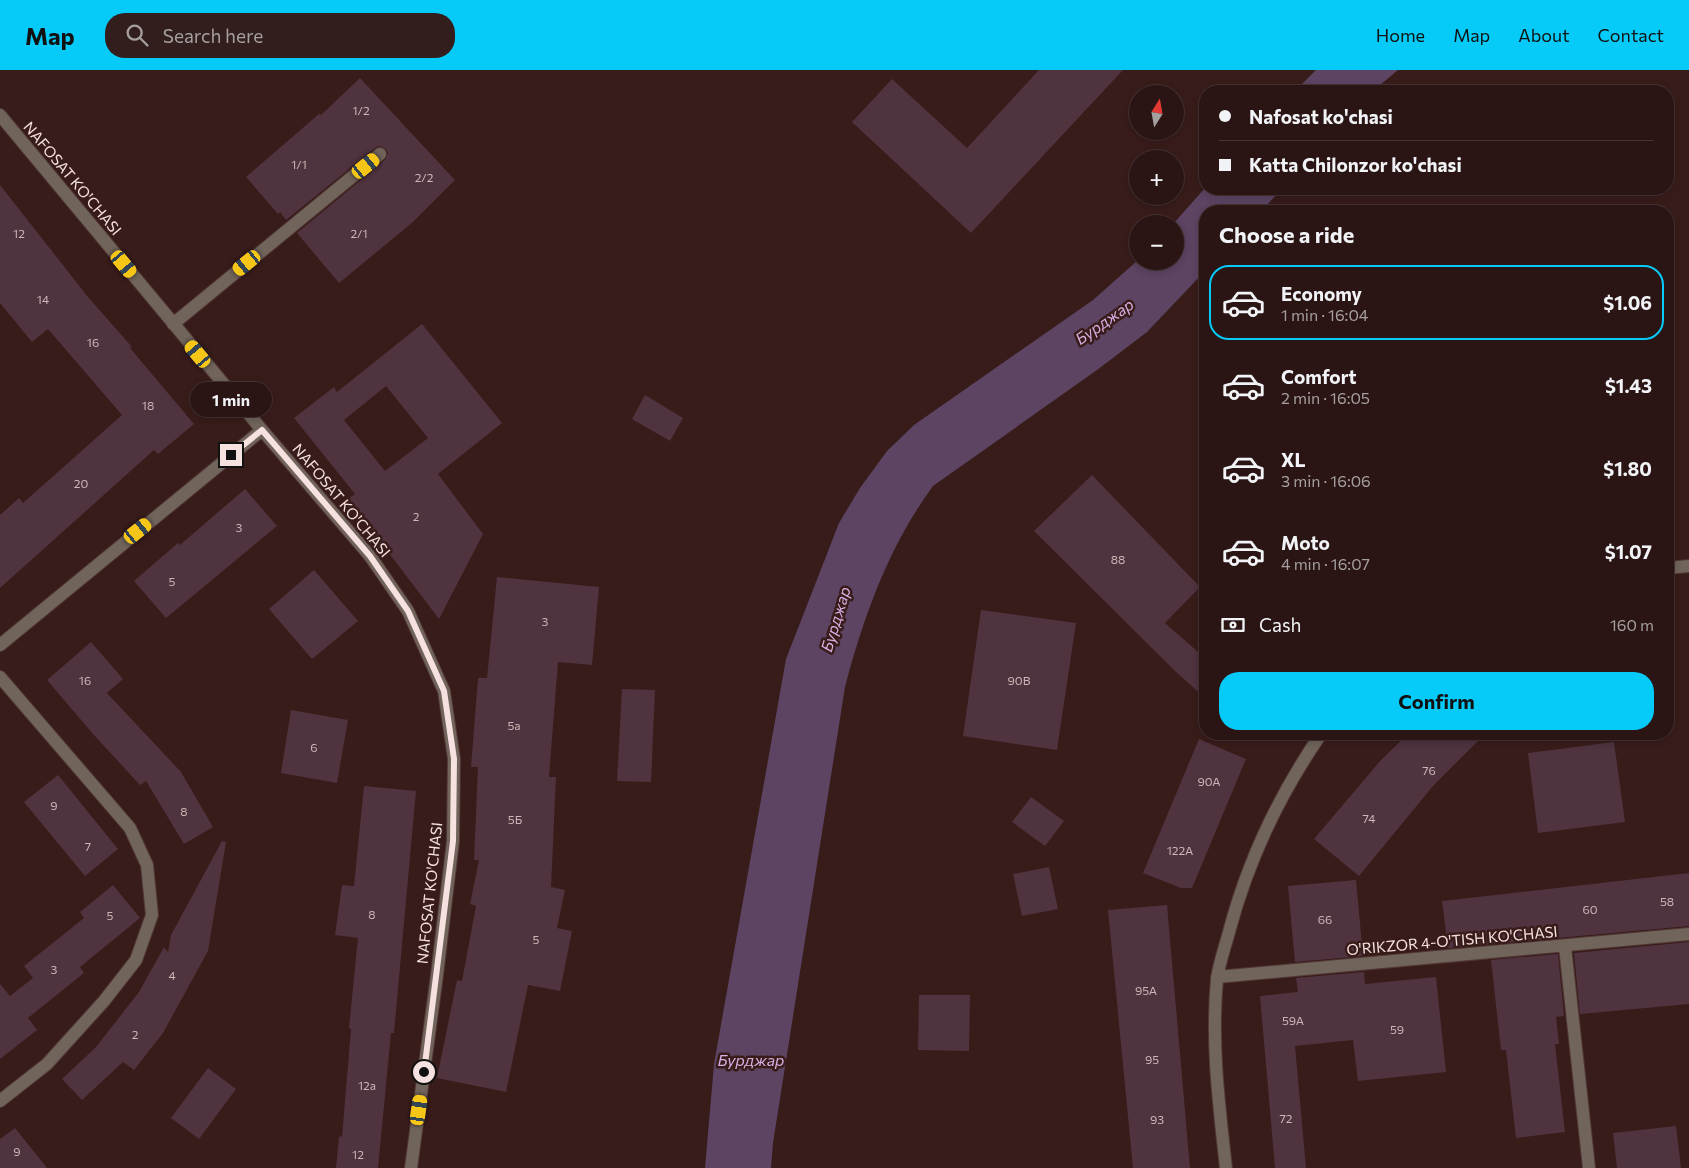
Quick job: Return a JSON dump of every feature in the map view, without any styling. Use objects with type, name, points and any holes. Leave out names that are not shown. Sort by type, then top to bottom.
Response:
[{"type":"street","name":"NAFOSAT KO'CHASI","points":[[0,115],[173,324],[370,556],[408,611],[444,691],[454,759],[453,841],[411,1168]]},
{"type":"street","points":[[173,324],[380,154]]},
{"type":"street","points":[[0,645],[262,430]]},
{"type":"street","points":[[1674,567],[1689,566]]},
{"type":"street","points":[[0,677],[130,828],[147,866],[152,915],[136,960],[104,1001],[47,1064],[0,1101]]},
{"type":"street","points":[[1226,1168],[1216,1084],[1214,1030],[1218,977],[1234,911],[1270,818],[1317,740]]},
{"type":"street","name":"O'RIKZOR 4-O'TISH KO'CHASI","points":[[1218,977],[1689,934]]},
{"type":"street","points":[[1566,946],[1589,1168]]},
{"type":"water","points":[[1316,70],[1398,70],[1380,85],[1301,85]]},
{"type":"water","name":"Бурджар","points":[[1199,195],[1276,195],[1267,205],[1199,205],[1199,277],[1147,332],[1097,370],[933,486],[917,509],[903,533],[880,582],[852,660],[845,687],[773,1143],[771,1168],[705,1168],[714,1064],[786,659],[839,523],[860,488],[887,451],[914,425],[1093,300],[1129,268],[1129,270],[1184,270],[1184,215],[1181,215]]},
{"type":"building","points":[[1039,70],[1123,70],[971,233],[852,122],[892,79],[967,148]]},
{"type":"building","points":[[360,78],[455,180],[413,222],[339,283],[297,233],[385,160],[388,153],[386,149],[379,146],[375,148],[286,220],[280,212],[278,214],[246,177],[319,114],[321,115]]},
{"type":"building","points":[[0,185],[88,297],[132,347],[130,348],[194,424],[158,454],[154,450],[0,588],[0,515],[19,498],[23,503],[122,415],[48,329],[32,342],[0,303]]},
{"type":"building","points":[[422,324],[502,423],[438,474],[483,534],[439,619],[348,499],[355,494],[294,418],[334,387],[337,392]],"holes":[[[386,386],[428,438],[385,471],[344,420]]]},
{"type":"building","points":[[645,395],[683,418],[670,441],[632,419]]},
{"type":"building","points":[[1092,475],[1199,586],[1165,623],[1199,653],[1199,693],[1174,670],[1034,531]]},
{"type":"building","points":[[245,489],[277,526],[166,618],[134,581],[178,543],[180,545]]},
{"type":"building","points":[[314,570],[358,621],[312,659],[269,609]]},
{"type":"building","points":[[497,577],[599,587],[592,665],[558,662],[549,777],[556,777],[551,887],[565,890],[557,928],[572,931],[560,991],[528,985],[506,1092],[437,1078],[457,980],[462,981],[476,906],[470,904],[479,860],[474,860],[478,767],[471,767],[478,678],[487,678]]},
{"type":"building","points":[[981,610],[1076,623],[1057,750],[963,736]]},
{"type":"building","points":[[91,642],[123,679],[107,693],[181,772],[213,827],[184,844],[146,781],[140,785],[47,680]]},
{"type":"building","points":[[622,689],[655,690],[651,782],[617,781]]},
{"type":"building","points":[[291,710],[348,720],[337,783],[281,773]]},
{"type":"building","points":[[1199,739],[1246,759],[1192,888],[1181,888],[1143,873]]},
{"type":"building","points":[[1402,740],[1479,740],[1433,786],[1359,876],[1314,839],[1381,760]]},
{"type":"building","points":[[1614,742],[1625,822],[1538,833],[1528,753]]},
{"type":"building","points":[[58,775],[118,849],[85,876],[24,802]]},
{"type":"building","points":[[364,786],[416,791],[394,1033],[391,1033],[378,1168],[336,1168],[339,1136],[342,1137],[351,1029],[349,1028],[358,938],[335,935],[342,885],[354,886]]},
{"type":"building","points":[[1031,797],[1064,821],[1045,846],[1012,822]]},
{"type":"building","points":[[222,841],[226,842],[208,951],[163,1033],[134,1070],[123,1062],[82,1100],[62,1079],[96,1047],[139,992],[164,947],[168,952],[171,935]]},
{"type":"building","points":[[1049,867],[1058,909],[1022,916],[1013,874]]},
{"type":"building","points":[[1689,873],[1689,926],[1448,948],[1442,901]]},
{"type":"building","points":[[1356,880],[1363,956],[1295,962],[1288,886]]},
{"type":"building","points":[[113,885],[140,918],[80,967],[84,973],[28,1018],[37,1030],[0,1059],[0,984],[10,996],[33,978],[24,966],[84,918],[80,912]]},
{"type":"building","points":[[1167,905],[1190,1168],[1133,1168],[1108,910]]},
{"type":"building","points":[[1689,942],[1689,1004],[1580,1014],[1574,953]]},
{"type":"building","points":[[1558,954],[1564,1016],[1556,1017],[1559,1044],[1555,1044],[1565,1132],[1516,1138],[1506,1050],[1501,1050],[1491,960]]},
{"type":"building","points":[[1364,972],[1365,984],[1436,977],[1446,1072],[1358,1081],[1353,1040],[1295,1046],[1306,1168],[1275,1168],[1260,996],[1298,992],[1296,978]]},
{"type":"building","points":[[919,995],[970,995],[969,1051],[918,1050]]},
{"type":"building","points":[[208,1068],[236,1089],[199,1139],[171,1118]]},
{"type":"building","points":[[1676,1126],[1681,1168],[1617,1168],[1613,1133]]},
{"type":"building","points":[[15,1128],[47,1168],[0,1168],[0,1139]]},
{"type":"route","points":[[231,455],[262,430],[380,570],[408,611],[444,691],[454,759],[453,841],[424,1072]]}]
